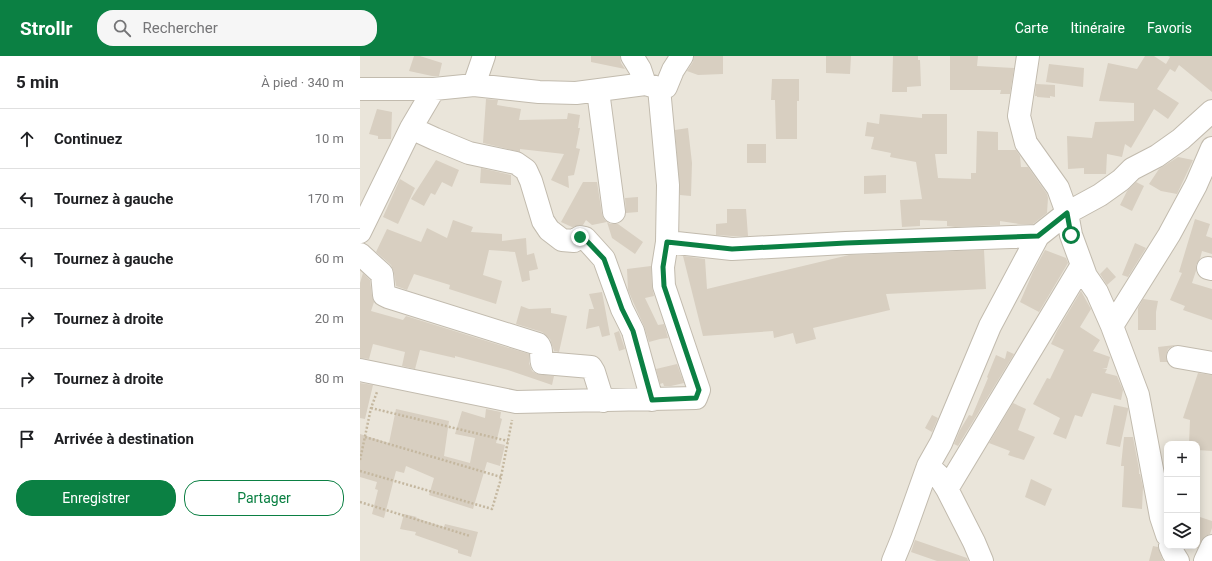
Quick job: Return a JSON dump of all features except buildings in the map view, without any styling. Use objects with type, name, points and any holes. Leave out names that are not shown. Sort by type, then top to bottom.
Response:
[{"type":"street","points":[[474,85],[484,56]]},
{"type":"street","points":[[360,370],[516,402],[696,398],[699,390],[664,286],[663,267],[667,242],[668,185],[652,86],[632,56]]},
{"type":"street","points":[[360,89],[434,89],[474,85],[539,92],[576,94],[628,85],[662,88],[666,87],[673,70],[682,56]]},
{"type":"street","points":[[1028,56],[1019,116],[1026,143],[1058,188],[1067,213],[1071,235],[1086,276],[1097,292],[1112,326],[1138,395],[1164,526]]},
{"type":"street","points":[[360,232],[411,128],[434,89]]},
{"type":"street","points":[[598,91],[614,212]]},
{"type":"street","points":[[893,561],[928,466],[941,443],[990,326],[1038,236],[1067,213],[1100,195],[1121,180],[1132,169],[1157,156],[1181,139],[1212,111]]},
{"type":"street","points":[[411,128],[469,153],[516,163],[526,170],[531,181],[543,221],[549,230],[562,240],[574,242],[580,237],[584,238],[604,259],[622,309],[633,331],[652,400]]},
{"type":"street","points":[[1112,326],[1169,235],[1196,185],[1212,148]]},
{"type":"street","points":[[667,242],[732,249],[1038,236]]},
{"type":"street","points":[[360,254],[382,274],[384,295],[388,297],[538,344],[541,348],[541,360],[544,364],[591,367],[603,401]]},
{"type":"street","points":[[947,489],[1082,265]]},
{"type":"street","points":[[1178,357],[1212,363]]},
{"type":"street","points":[[928,466],[938,474],[947,489],[982,561]]},
{"type":"street","points":[[1204,561],[1212,546]]},
{"type":"street","points":[[1171,549],[1178,561]]},
{"type":"path","points":[[360,460],[371,408],[383,375]]},
{"type":"path","points":[[360,471],[492,509],[501,477],[516,402]]},
{"type":"path","points":[[371,408],[508,441]]},
{"type":"path","points":[[365,437],[501,477]]},
{"type":"path","points":[[360,502],[470,536]]},
{"type":"shaded area","points":[[360,56],[1212,56],[1212,561],[360,561]]},
{"type":"route","points":[[580,237],[584,238],[604,259],[622,309],[633,331],[652,400],[696,398],[699,390],[664,286],[663,267],[667,242],[732,249],[1038,236],[1067,213],[1071,235]]}]
